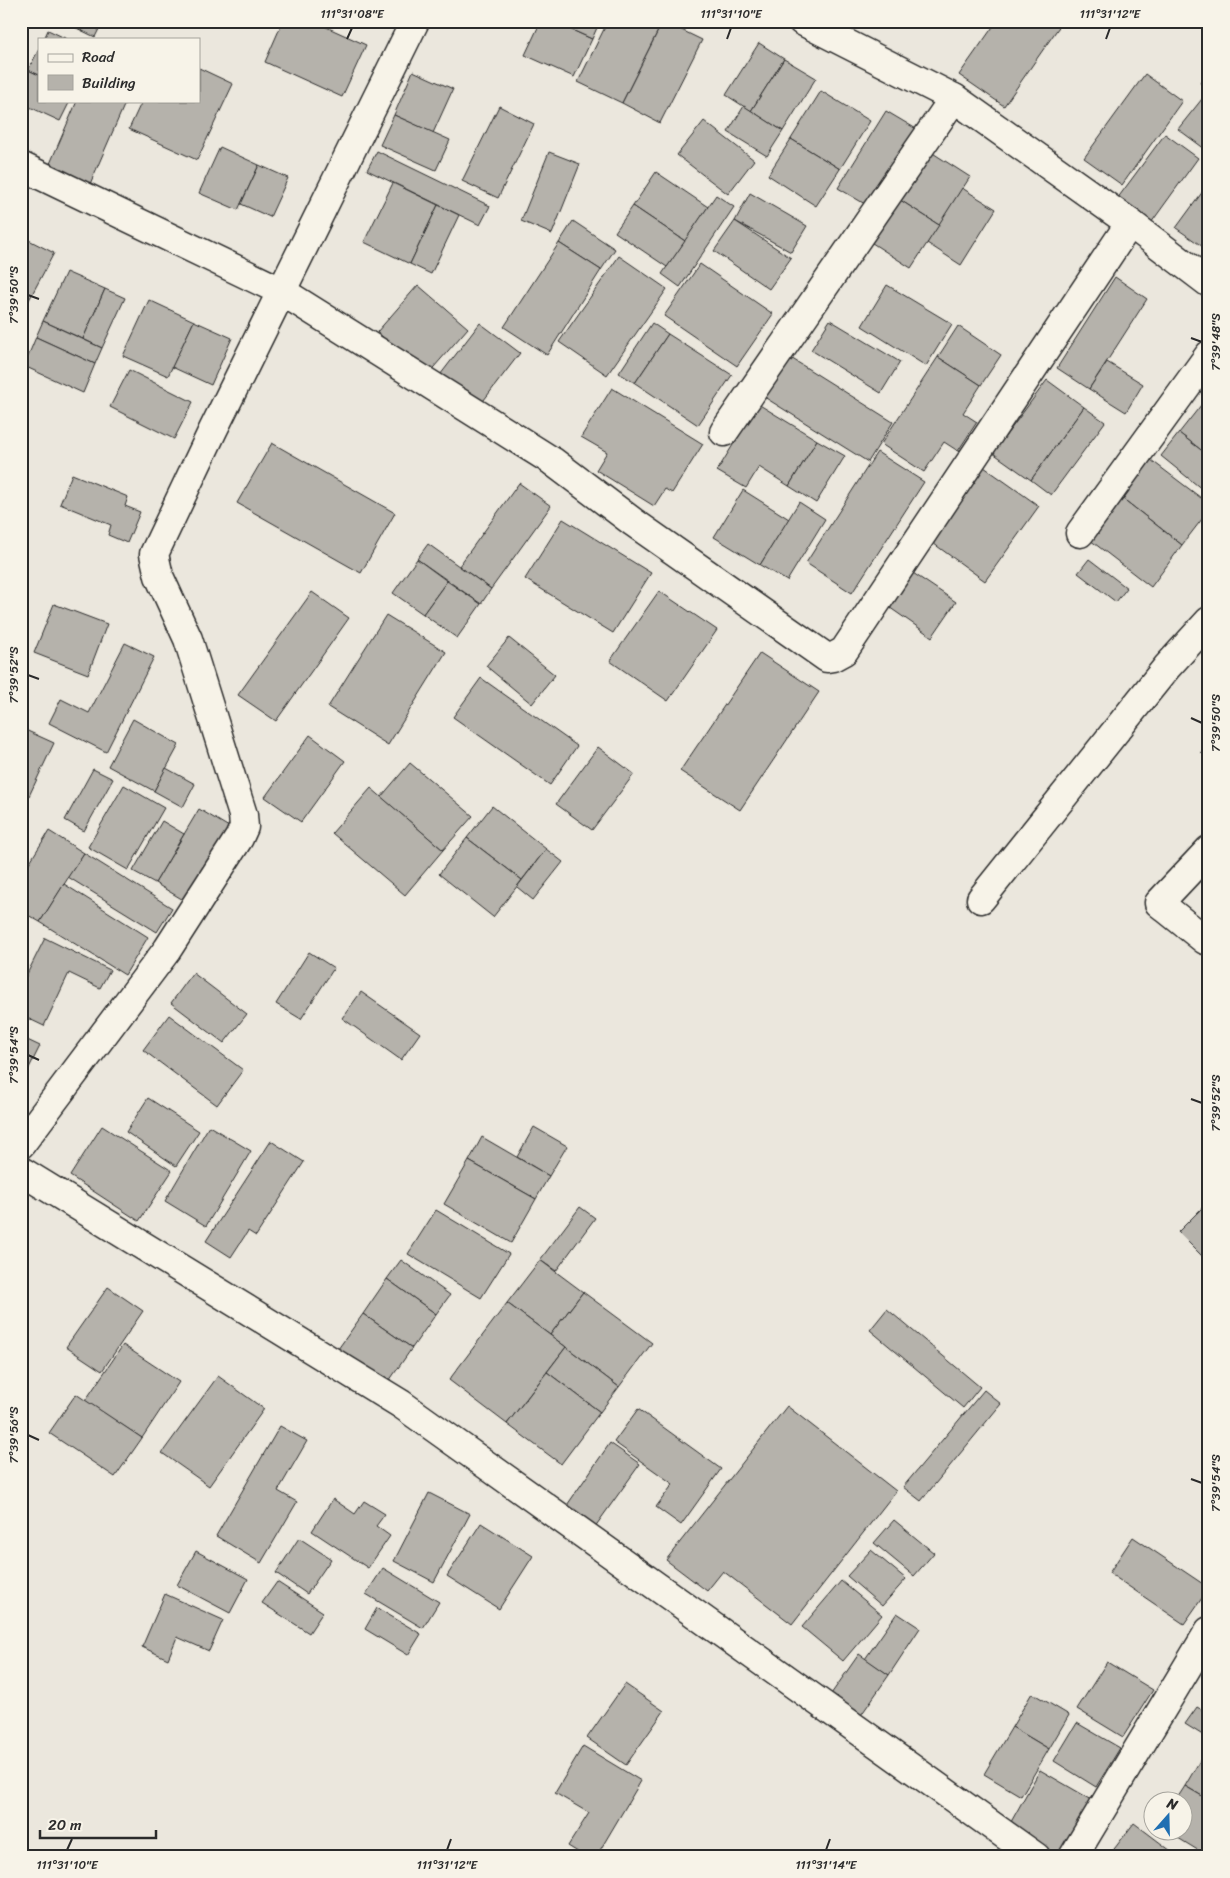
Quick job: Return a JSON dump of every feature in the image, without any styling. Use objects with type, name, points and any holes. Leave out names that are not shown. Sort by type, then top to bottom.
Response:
[{"type":"street","points":[[21,1144],[167,950],[239,838],[244,827],[243,815],[188,639],[159,576],[154,554],[213,430],[283,292],[415,21]]},
{"type":"street","points":[[802,21],[954,98],[1130,223],[1209,282]]},
{"type":"street","points":[[724,432],[954,98]]},
{"type":"street","points":[[21,166],[283,292],[552,461],[641,527],[827,658],[844,651],[1130,223]]},
{"type":"street","points":[[1080,533],[1209,355]]},
{"type":"street","points":[[981,899],[1167,667],[1209,621]]},
{"type":"street","points":[[1205,940],[1159,903],[1209,850]]},
{"type":"street","points":[[21,1171],[401,1404],[1036,1857]]},
{"type":"street","points":[[1073,1857],[1209,1631]]},
{"type":"building","points":[[62,21],[103,21],[95,37]]},
{"type":"building","points":[[283,21],[313,21],[366,45],[342,97],[265,62]]},
{"type":"building","points":[[541,21],[552,21],[592,39],[574,77],[525,55]]},
{"type":"building","points":[[552,21],[600,21],[592,39]]},
{"type":"building","points":[[608,21],[663,21],[622,103],[578,82]]},
{"type":"building","points":[[663,21],[702,40],[660,123],[622,103]]},
{"type":"building","points":[[997,21],[1063,21],[1004,106],[959,75]]},
{"type":"building","points":[[48,30],[65,38],[44,38]]},
{"type":"building","points":[[759,43],[784,59],[751,111],[726,95]]},
{"type":"building","points":[[38,51],[38,75],[28,70]]},
{"type":"building","points":[[784,59],[816,78],[783,131],[751,111]]},
{"type":"building","points":[[200,68],[233,84],[197,160],[129,129],[142,102],[200,102]]},
{"type":"building","points":[[28,70],[38,75],[38,102],[70,102],[60,121],[21,103],[21,84]]},
{"type":"building","points":[[413,71],[453,89],[433,133],[394,115]]},
{"type":"building","points":[[1209,71],[1209,89],[1200,83]]},
{"type":"building","points":[[1145,74],[1182,101],[1122,185],[1084,158]]},
{"type":"building","points":[[821,91],[870,121],[840,169],[791,139]]},
{"type":"building","points":[[1206,94],[1209,96],[1209,152],[1178,129]]},
{"type":"building","points":[[77,102],[126,102],[90,184],[49,166]]},
{"type":"building","points":[[499,106],[534,124],[498,198],[462,181]]},
{"type":"building","points":[[744,106],[783,131],[767,156],[728,132]]},
{"type":"building","points":[[886,111],[918,130],[870,207],[838,188]]},
{"type":"building","points":[[394,115],[450,140],[436,170],[380,145]]},
{"type":"building","points":[[704,121],[754,160],[728,194],[677,155]]},
{"type":"building","points":[[1165,134],[1198,158],[1151,223],[1117,199]]},
{"type":"building","points":[[791,139],[840,169],[816,206],[768,175]]},
{"type":"building","points":[[220,147],[259,165],[238,210],[199,193]]},
{"type":"building","points":[[928,150],[970,177],[939,225],[897,198]]},
{"type":"building","points":[[377,151],[490,206],[480,225],[367,170]]},
{"type":"building","points":[[549,152],[580,164],[552,234],[521,221]]},
{"type":"building","points":[[259,165],[288,178],[270,217],[241,204]]},
{"type":"building","points":[[656,172],[708,207],[685,241],[633,206]]},
{"type":"building","points":[[393,183],[438,205],[410,264],[364,242]]},
{"type":"building","points":[[1209,183],[1209,251],[1176,228]]},
{"type":"building","points":[[962,188],[996,209],[961,265],[927,243]]},
{"type":"building","points":[[750,193],[807,226],[791,252],[735,221]]},
{"type":"building","points":[[716,195],[734,207],[680,287],[662,274]]},
{"type":"building","points":[[897,198],[939,225],[911,268],[869,241]]},
{"type":"building","points":[[438,205],[459,215],[431,274],[410,264]]},
{"type":"building","points":[[633,206],[685,241],[667,267],[615,232]]},
{"type":"building","points":[[573,221],[615,249],[601,270],[559,243]]},
{"type":"building","points":[[735,221],[791,258],[769,289],[714,251]]},
{"type":"building","points":[[21,236],[54,253],[21,315]]},
{"type":"building","points":[[559,243],[601,270],[547,355],[504,327]]},
{"type":"building","points":[[619,256],[667,289],[607,375],[559,342]]},
{"type":"building","points":[[700,264],[773,314],[737,366],[664,316]]},
{"type":"building","points":[[66,272],[105,289],[83,339],[43,321]]},
{"type":"building","points":[[1115,277],[1147,299],[1089,389],[1057,368]]},
{"type":"building","points":[[418,285],[468,328],[427,375],[377,332]]},
{"type":"building","points":[[887,285],[952,324],[926,366],[862,326]]},
{"type":"building","points":[[105,289],[125,298],[102,348],[83,339]]},
{"type":"building","points":[[149,300],[194,321],[168,376],[123,356]]},
{"type":"building","points":[[830,320],[900,362],[881,393],[811,350]]},
{"type":"building","points":[[43,321],[102,348],[95,364],[36,337]]},
{"type":"building","points":[[194,321],[232,338],[211,385],[172,367]]},
{"type":"building","points":[[480,323],[520,353],[477,409],[437,379]]},
{"type":"building","points":[[652,323],[668,334],[635,383],[619,373]]},
{"type":"building","points":[[958,326],[1001,355],[981,385],[938,357]]},
{"type":"building","points":[[668,334],[732,375],[698,425],[635,383]]},
{"type":"building","points":[[36,337],[95,364],[83,393],[24,366]]},
{"type":"building","points":[[786,355],[893,422],[868,462],[761,395]]},
{"type":"building","points":[[938,357],[981,385],[963,413],[977,422],[958,451],[944,442],[924,472],[881,444]]},
{"type":"building","points":[[1107,362],[1143,384],[1126,412],[1089,389]]},
{"type":"building","points":[[129,370],[193,402],[174,439],[110,407]]},
{"type":"building","points":[[1047,380],[1084,407],[1031,480],[993,453]]},
{"type":"building","points":[[612,388],[703,444],[672,493],[665,489],[654,506],[596,470],[607,452],[581,437]]},
{"type":"building","points":[[1209,395],[1209,456],[1179,433]]},
{"type":"building","points":[[758,404],[817,440],[789,486],[759,467],[746,488],[717,471]]},
{"type":"building","points":[[1084,407],[1105,422],[1051,495],[1031,480]]},
{"type":"building","points":[[1179,433],[1209,456],[1208,494],[1161,456]]},
{"type":"building","points":[[817,440],[845,456],[816,503],[789,486]]},
{"type":"building","points":[[272,443],[395,513],[361,573],[237,503]]},
{"type":"building","points":[[877,452],[924,482],[852,593],[806,563]]},
{"type":"building","points":[[1151,460],[1209,504],[1209,510],[1182,545],[1122,498]]},
{"type":"building","points":[[984,467],[1039,506],[985,581],[930,541]]},
{"type":"building","points":[[72,474],[128,497],[125,506],[140,512],[127,543],[108,535],[111,525],[60,504]]},
{"type":"building","points":[[519,483],[551,506],[491,589],[459,566]]},
{"type":"building","points":[[743,490],[789,519],[760,565],[714,537]]},
{"type":"building","points":[[1122,498],[1182,545],[1151,587],[1090,540]]},
{"type":"building","points":[[799,502],[825,519],[787,581],[760,565]]},
{"type":"building","points":[[563,519],[651,573],[613,633],[525,579]]},
{"type":"building","points":[[428,544],[491,589],[481,604],[417,559]]},
{"type":"building","points":[[417,559],[447,581],[423,614],[393,593]]},
{"type":"building","points":[[1089,559],[1127,588],[1116,602],[1078,573]]},
{"type":"building","points":[[910,571],[956,602],[932,637],[886,605]]},
{"type":"building","points":[[447,581],[481,604],[457,638],[423,614]]},
{"type":"building","points":[[659,591],[717,630],[668,701],[610,661]]},
{"type":"building","points":[[312,592],[349,618],[276,721],[238,695]]},
{"type":"building","points":[[54,604],[107,624],[88,674],[34,653]]},
{"type":"building","points":[[386,615],[446,652],[388,745],[328,707]]},
{"type":"building","points":[[509,638],[555,675],[532,704],[486,666]]},
{"type":"building","points":[[125,643],[154,657],[106,752],[49,723],[61,699],[89,713]]},
{"type":"building","points":[[760,653],[819,692],[740,810],[680,771]]},
{"type":"building","points":[[481,678],[577,746],[550,785],[453,717]]},
{"type":"building","points":[[133,719],[179,745],[154,791],[108,766]]},
{"type":"building","points":[[21,728],[54,743],[21,813]]},
{"type":"building","points":[[310,735],[345,761],[301,822],[265,797]]},
{"type":"building","points":[[1209,742],[1209,758],[1201,752]]},
{"type":"building","points":[[598,747],[634,774],[592,830],[556,804]]},
{"type":"building","points":[[410,763],[473,816],[443,850],[381,797]]},
{"type":"building","points":[[166,768],[195,784],[183,807],[154,791]]},
{"type":"building","points":[[93,769],[113,779],[84,831],[65,820]]},
{"type":"building","points":[[124,785],[164,808],[128,870],[88,847]]},
{"type":"building","points":[[371,788],[443,850],[405,895],[332,833]]},
{"type":"building","points":[[492,806],[546,849],[522,880],[467,838]]},
{"type":"building","points":[[199,809],[229,827],[185,901],[155,883]]},
{"type":"building","points":[[162,821],[184,834],[155,883],[133,871]]},
{"type":"building","points":[[49,831],[84,853],[40,922],[21,911],[21,876]]},
{"type":"building","points":[[467,838],[522,880],[493,917],[439,874]]},
{"type":"building","points":[[546,849],[563,862],[533,900],[517,887]]},
{"type":"building","points":[[84,853],[172,908],[157,932],[68,877]]},
{"type":"building","points":[[64,884],[148,937],[125,975],[40,922]]},
{"type":"building","points":[[45,938],[110,970],[100,988],[69,973],[44,1026],[21,1015],[21,986]]},
{"type":"building","points":[[309,952],[334,968],[301,1019],[276,1004]]},
{"type":"building","points":[[193,973],[247,1014],[224,1043],[171,1003]]},
{"type":"building","points":[[361,992],[420,1033],[401,1060],[342,1018]]},
{"type":"building","points":[[169,1015],[243,1070],[217,1105],[143,1050]]},
{"type":"building","points":[[21,1037],[40,1046],[21,1084]]},
{"type":"building","points":[[148,1098],[199,1131],[176,1166],[126,1132]]},
{"type":"building","points":[[102,1126],[172,1171],[139,1221],[70,1176]]},
{"type":"building","points":[[209,1126],[251,1151],[206,1226],[165,1201]]},
{"type":"building","points":[[534,1127],[567,1146],[549,1176],[517,1157]]},
{"type":"building","points":[[482,1137],[549,1176],[536,1199],[469,1161]]},
{"type":"building","points":[[271,1141],[304,1162],[256,1236],[248,1231],[231,1257],[206,1241]]},
{"type":"building","points":[[469,1161],[536,1199],[511,1243],[444,1204]]},
{"type":"building","points":[[1209,1201],[1209,1263],[1178,1232]]},
{"type":"building","points":[[580,1207],[595,1218],[556,1271],[540,1260]]},
{"type":"building","points":[[436,1210],[509,1254],[481,1298],[408,1254]]},
{"type":"building","points":[[401,1260],[450,1295],[436,1314],[387,1279]]},
{"type":"building","points":[[540,1260],[583,1292],[550,1335],[507,1303]]},
{"type":"building","points":[[387,1279],[436,1314],[412,1348],[363,1314]]},
{"type":"building","points":[[108,1287],[143,1311],[102,1371],[66,1347]]},
{"type":"building","points":[[583,1292],[652,1343],[619,1387],[550,1335]]},
{"type":"building","points":[[507,1303],[566,1347],[507,1424],[449,1380]]},
{"type":"building","points":[[887,1309],[980,1387],[963,1408],[870,1330]]},
{"type":"building","points":[[363,1314],[412,1348],[387,1384],[338,1349]]},
{"type":"building","points":[[123,1345],[179,1382],[142,1438],[85,1401]]},
{"type":"building","points":[[566,1347],[619,1387],[600,1412],[547,1372]]},
{"type":"building","points":[[547,1372],[600,1412],[561,1464],[507,1424]]},
{"type":"building","points":[[218,1376],[264,1409],[209,1486],[162,1453]]},
{"type":"building","points":[[984,1390],[1001,1404],[921,1501],[903,1487]]},
{"type":"building","points":[[76,1394],[142,1438],[115,1477],[49,1433]]},
{"type":"building","points":[[787,1406],[896,1491],[792,1624],[723,1571],[707,1591],[666,1560]]},
{"type":"building","points":[[638,1409],[721,1469],[681,1525],[656,1507],[673,1484],[614,1442]]},
{"type":"building","points":[[280,1426],[307,1441],[278,1491],[297,1502],[261,1563],[216,1536]]},
{"type":"building","points":[[610,1443],[640,1464],[592,1531],[563,1511]]},
{"type":"building","points":[[429,1493],[470,1514],[434,1582],[394,1561]]},
{"type":"building","points":[[333,1499],[355,1514],[364,1501],[385,1514],[376,1526],[390,1536],[368,1568],[312,1531]]},
{"type":"building","points":[[894,1520],[934,1553],[914,1576],[874,1543]]},
{"type":"building","points":[[481,1523],[533,1556],[499,1609],[447,1576]]},
{"type":"building","points":[[1133,1537],[1209,1588],[1184,1624],[1109,1573]]},
{"type":"building","points":[[299,1538],[331,1559],[307,1594],[276,1573]]},
{"type":"building","points":[[871,1550],[906,1579],[882,1606],[847,1576]]},
{"type":"building","points":[[196,1551],[248,1579],[230,1613],[177,1585]]},
{"type":"building","points":[[383,1568],[439,1602],[423,1628],[366,1594]]},
{"type":"building","points":[[841,1581],[882,1615],[843,1661],[802,1627]]},
{"type":"building","points":[[277,1582],[323,1612],[309,1633],[262,1603]]},
{"type":"building","points":[[165,1594],[223,1620],[209,1651],[177,1637],[168,1659],[142,1647]]},
{"type":"building","points":[[377,1608],[421,1634],[408,1655],[365,1629]]},
{"type":"building","points":[[897,1613],[920,1628],[889,1675],[865,1659]]},
{"type":"building","points":[[859,1654],[889,1675],[859,1718],[829,1697]]},
{"type":"building","points":[[1107,1662],[1153,1690],[1123,1737],[1077,1709]]},
{"type":"building","points":[[625,1684],[664,1711],[626,1765],[587,1738]]},
{"type":"building","points":[[1032,1693],[1069,1715],[1049,1749],[1012,1727]]},
{"type":"building","points":[[1197,1707],[1209,1714],[1209,1739],[1185,1724]]},
{"type":"building","points":[[1077,1723],[1120,1748],[1096,1787],[1054,1761]]},
{"type":"building","points":[[1012,1727],[1049,1749],[1021,1796],[984,1774]]},
{"type":"building","points":[[583,1746],[641,1781],[596,1857],[586,1857],[568,1846],[589,1813],[555,1793]]},
{"type":"building","points":[[1209,1746],[1209,1761],[1202,1757]]},
{"type":"building","points":[[1202,1757],[1209,1761],[1209,1800],[1185,1786]]},
{"type":"building","points":[[1040,1770],[1092,1800],[1059,1857],[1054,1857],[1007,1829]]},
{"type":"building","points":[[1185,1786],[1192,1790],[1182,1790]]},
{"type":"building","points":[[1192,1790],[1209,1800],[1209,1857],[1181,1840],[1192,1840]]},
{"type":"building","points":[[1134,1823],[1142,1829],[1142,1840],[1156,1840],[1179,1857],[1108,1857]]}]
